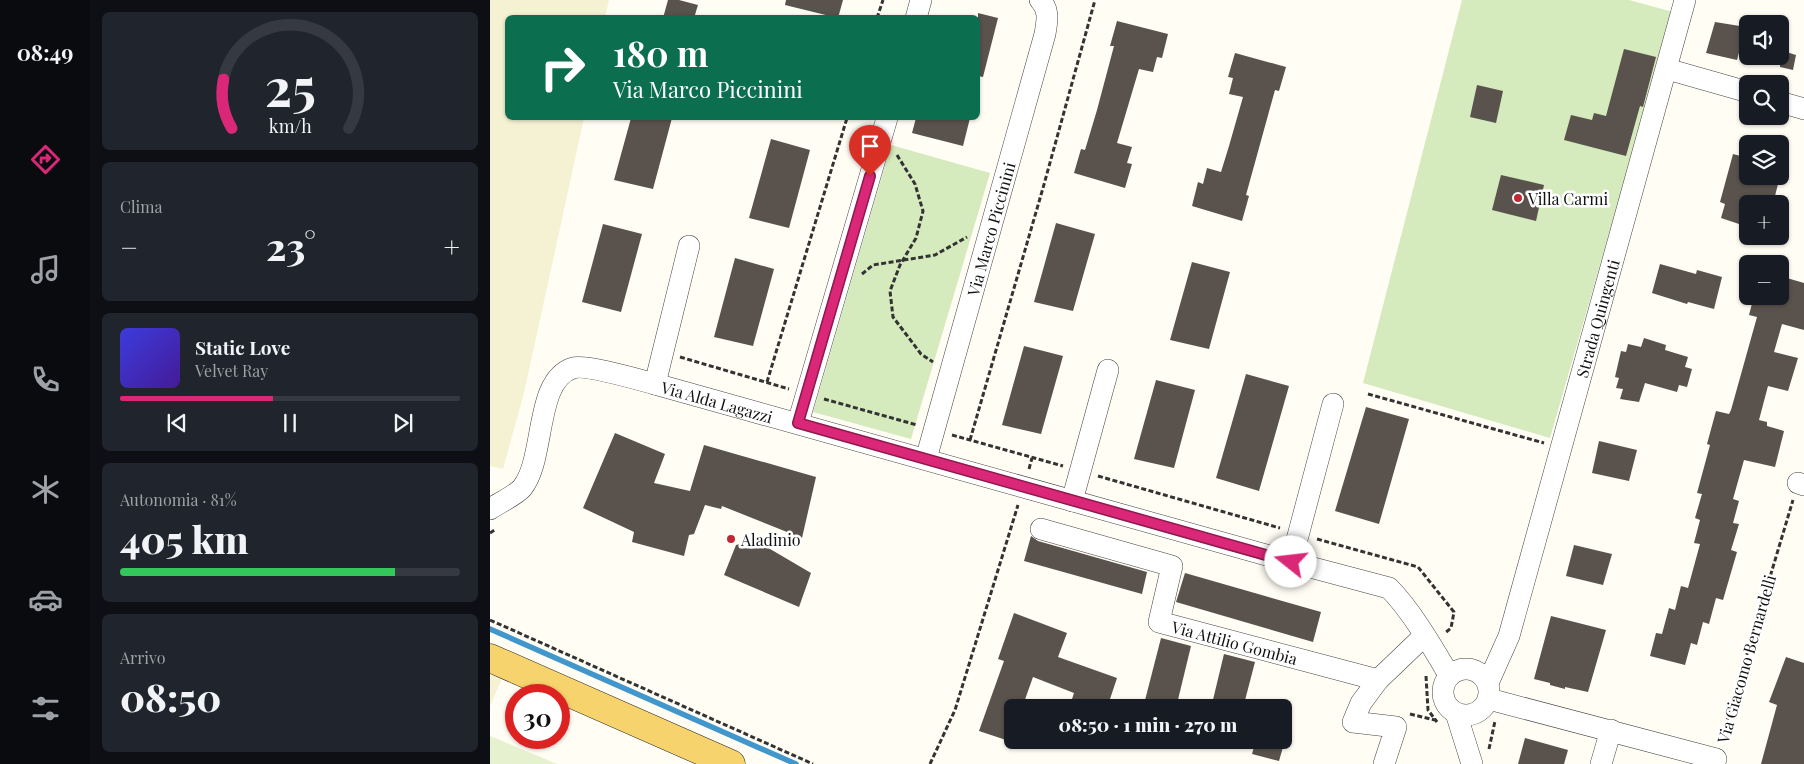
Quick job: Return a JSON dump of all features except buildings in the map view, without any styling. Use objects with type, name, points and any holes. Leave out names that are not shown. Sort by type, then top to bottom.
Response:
[{"type":"main road","points":[[490,658],[731,764]]},
{"type":"street","points":[[917,15],[921,0]]},
{"type":"street","name":"Via Marco Piccinini","points":[[926,459],[1045,34],[1048,16],[1044,4],[1040,0]]},
{"type":"street","name":"Strada Quingenti","points":[[1477,702],[1509,636],[1685,0]]},
{"type":"street","points":[[1666,69],[1739,89]]},
{"type":"street","points":[[1789,105],[1804,109]]},
{"type":"street","points":[[798,423],[886,120]]},
{"type":"street","points":[[656,384],[689,246]]},
{"type":"street","name":"Via Alda Lagazzi","points":[[494,518],[522,489],[534,468],[547,398],[555,381],[572,368],[584,368],[656,384],[1389,588],[1397,596],[1424,636],[1459,672]]},
{"type":"street","points":[[1072,501],[1108,370]]},
{"type":"street","points":[[1291,562],[1333,404]]},
{"type":"street","name":"Via Attilio Gombia","points":[[1041,529],[1172,566],[1159,622],[1378,680]]},
{"type":"street","points":[[1384,764],[1396,728],[1353,722],[1361,702],[1378,680],[1424,636]]},
{"type":"street","points":[[1477,702],[1445,703],[1442,696],[1442,688],[1459,672],[1509,636]]},
{"type":"street","points":[[1459,672],[1480,673],[1473,764]]},
{"type":"street","name":"Via Giacomo Bernardelli","points":[[1477,702],[1611,730],[1716,759]]},
{"type":"street","points":[[1602,764],[1611,730]]},
{"type":"path","points":[[878,15],[883,0]]},
{"type":"path","points":[[970,440],[1095,0]]},
{"type":"path","points":[[767,382],[846,120]]},
{"type":"path","points":[[880,141],[896,154],[915,184],[923,211],[916,238],[903,260],[890,291],[893,318],[921,354],[950,373]]},
{"type":"path","points":[[835,295],[873,265],[935,255],[993,220]]},
{"type":"path","points":[[663,352],[1418,567]]},
{"type":"path","points":[[1368,394],[1562,448]]},
{"type":"path","name":"Via Giacomo Bernardelli","points":[[1716,759],[1801,484]]},
{"type":"path","points":[[930,764],[955,710],[1019,502]]},
{"type":"path","points":[[490,533],[494,518]]},
{"type":"path","points":[[490,620],[810,764]]},
{"type":"shaded area","points":[[490,0],[609,0],[605,15],[505,15],[505,120],[584,120],[524,393],[503,469],[490,466]]},
{"type":"shaded area","points":[[490,668],[504,674],[490,706]]},
{"type":"green space","points":[[1462,0],[1629,0],[1673,12],[1550,438],[1363,383]]},
{"type":"green space","points":[[891,145],[990,173],[911,439],[813,412]]},
{"type":"green space","points":[[490,736],[505,742],[505,749],[521,749],[557,764],[490,764]]},
{"type":"waterway","points":[[490,629],[796,764]]},
{"type":"place","name":"Villa Carmi","points":[[1518,198]]},
{"type":"place","name":"Aladinio","points":[[731,539]]},
{"type":"route","points":[[870,176],[798,423],[1291,562]]}]
